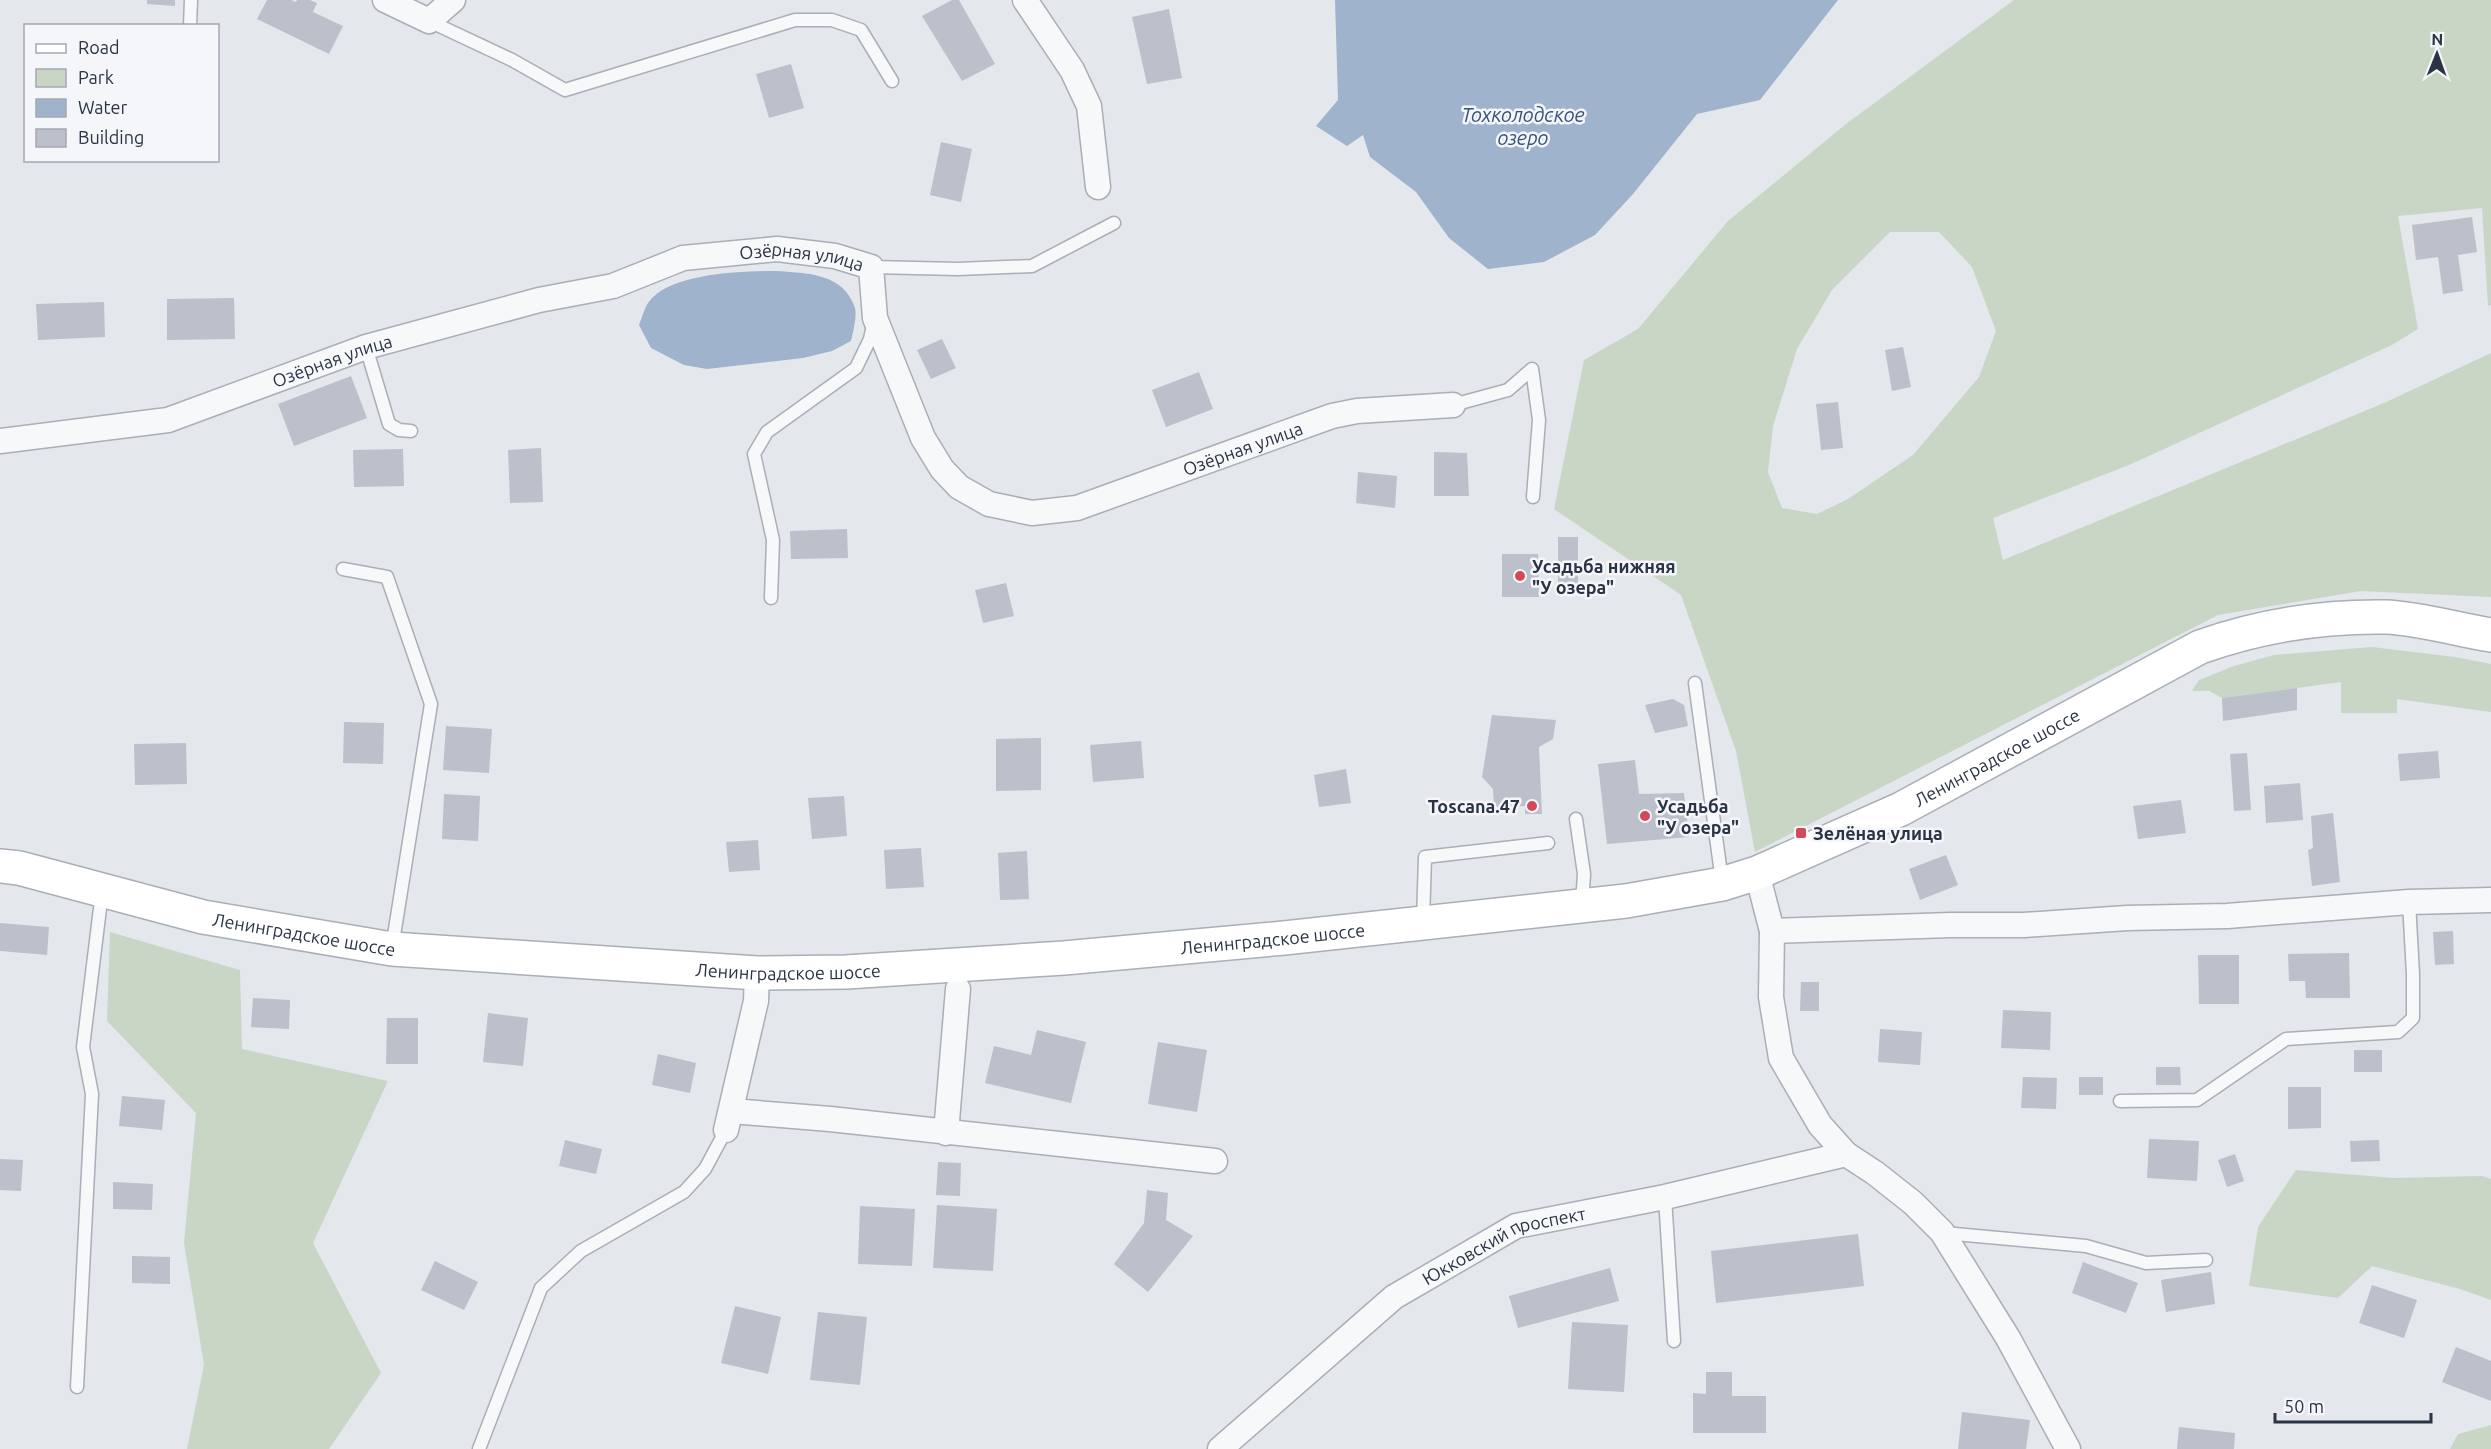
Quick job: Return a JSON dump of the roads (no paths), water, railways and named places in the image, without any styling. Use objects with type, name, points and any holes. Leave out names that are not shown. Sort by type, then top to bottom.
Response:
[{"type":"main road","name":"Ленинградское шоссе","points":[[0,866],[20,868],[203,916],[392,949],[758,973],[846,972],[1064,958],[1273,939],[1423,921],[1626,901],[1722,884],[1757,873],[1901,809],[2200,647],[2240,633],[2310,622],[2388,617],[2491,635]]},
{"type":"street","points":[[385,0],[429,21],[453,0]]},
{"type":"street","points":[[1025,0],[1072,70],[1089,106],[1098,187]]},
{"type":"street","name":"Озёрная улица","points":[[0,441],[168,420],[366,347],[539,300],[613,286],[683,258],[777,249],[835,256],[871,267],[875,318],[923,438],[942,469],[959,487],[989,504],[1032,513],[1077,508],[1332,416],[1357,411],[1453,405]]},
{"type":"street","points":[[1757,873],[1772,931],[1771,997],[1781,1058],[1820,1125],[1846,1154],[1890,1185],[1942,1233],[2008,1338],[2068,1449]]},
{"type":"street","points":[[1772,931],[2024,925],[2127,918],[2228,916],[2409,902],[2491,900]]},
{"type":"street","points":[[758,973],[756,1001],[729,1121],[830,1119],[1215,1161]]},
{"type":"street","points":[[946,1133],[958,989]]},
{"type":"street","name":"Юкковский проспект","points":[[1220,1449],[1394,1297],[1516,1226],[1665,1197],[1846,1154]]},
{"type":"lane","points":[[190,24],[191,0]]},
{"type":"lane","points":[[429,21],[512,60],[565,90],[795,20],[832,20],[861,30],[892,81]]},
{"type":"lane","points":[[871,267],[958,269],[1032,267],[1114,223]]},
{"type":"lane","points":[[771,598],[773,540],[754,454],[766,432],[856,368],[870,339],[875,318]]},
{"type":"lane","points":[[366,347],[389,424],[399,430],[411,431]]},
{"type":"lane","points":[[1453,405],[1508,390],[1532,369],[1539,420],[1533,497]]},
{"type":"lane","points":[[343,569],[387,577],[432,704],[392,949]]},
{"type":"lane","points":[[1695,683],[1722,884]]},
{"type":"lane","points":[[1576,819],[1584,874],[1582,906]]},
{"type":"lane","points":[[1423,921],[1425,857],[1548,843]]},
{"type":"lane","points":[[77,1387],[92,1094],[82,1047],[102,891]]},
{"type":"lane","points":[[2120,1101],[2197,1100],[2286,1039],[2398,1032],[2413,1018],[2409,902]]},
{"type":"lane","points":[[479,1449],[541,1287],[581,1251],[684,1192],[705,1169],[729,1121]]},
{"type":"lane","points":[[1665,1197],[1674,1341]]},
{"type":"lane","points":[[1942,1233],[2086,1246],[2146,1263],[2206,1260]]},
{"type":"water","name":"Тохколодское озеро","points":[[1335,0],[1838,0],[1760,100],[1697,114],[1633,194],[1595,235],[1544,262],[1488,269],[1449,238],[1416,192],[1370,157],[1363,135],[1347,146],[1316,126],[1338,100]]},
{"type":"water","points":[[776,271],[823,277],[842,288],[850,296],[855,308],[851,341],[832,351],[803,358],[707,369],[684,365],[651,348],[639,325],[648,303],[658,293],[672,285],[727,273]]},
{"type":"place","name":"Усадьба нижняя \"У озера\"","points":[[1520,576]]},
{"type":"place","name":"Toscana.47","points":[[1532,806]]},
{"type":"place","name":"Усадьба \"У озера\"","points":[[1645,816]]},
{"type":"place","name":"Зелёная улица","points":[[1801,833]]}]
